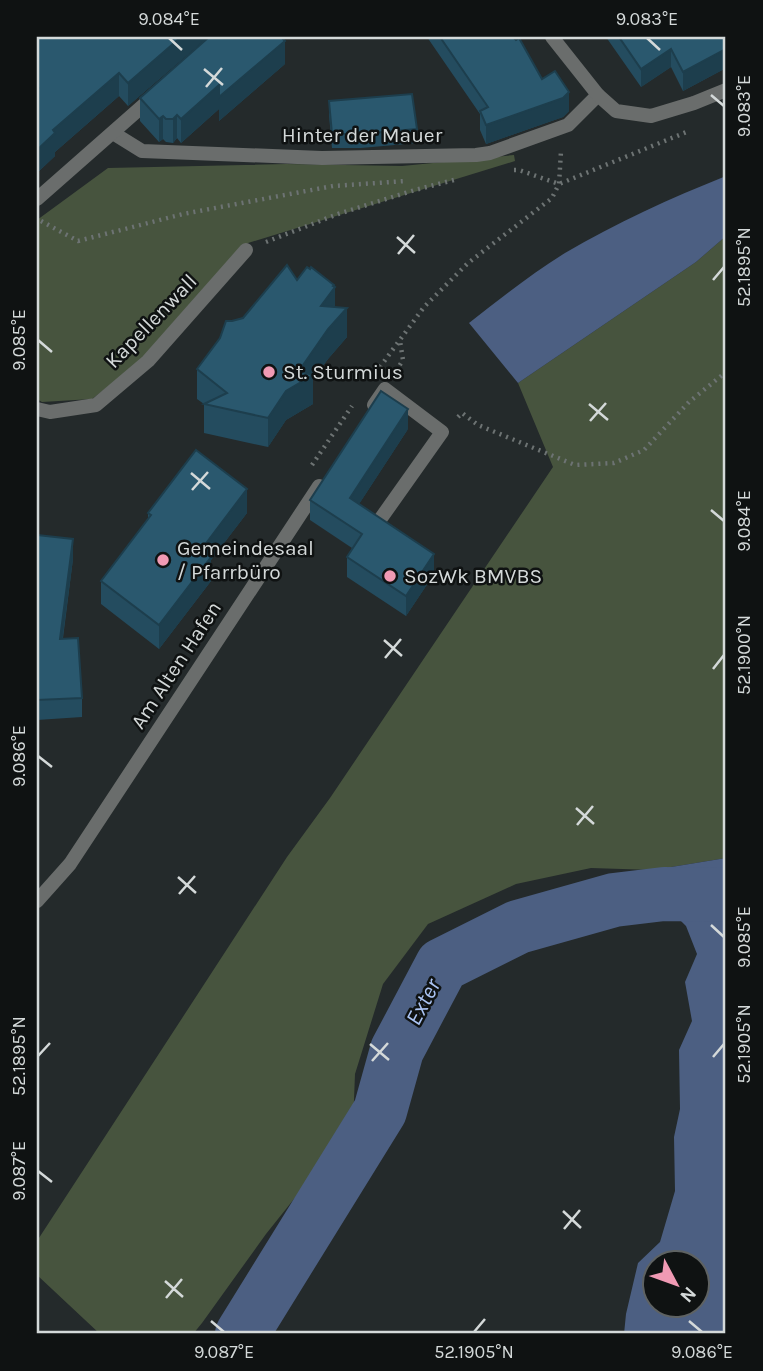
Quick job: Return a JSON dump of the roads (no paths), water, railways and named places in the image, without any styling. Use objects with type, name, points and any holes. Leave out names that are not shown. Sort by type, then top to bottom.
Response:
[{"type":"street","points":[[552,37],[598,95],[616,111],[651,116],[726,90]]},
{"type":"street","points":[[37,199],[162,89]]},
{"type":"street","name":"Hinter der Mauer","points":[[113,133],[142,151],[322,158],[476,155],[489,153],[568,125],[598,95]]},
{"type":"street","name":"Kapellenwall","points":[[37,409],[50,412],[96,405],[148,361],[246,250]]},
{"type":"street","points":[[370,411],[385,389],[442,432],[379,521]]},
{"type":"street","name":"Am Alten Hafen","points":[[37,901],[70,864],[325,478]]},
{"type":"water","points":[[726,176],[726,236],[696,262],[518,383],[469,323],[565,253],[604,231]]},
{"type":"water","points":[[726,858],[726,1334],[624,1334],[626,1314],[640,1261],[640,1318],[710,1318],[710,1248],[654,1248],[660,1242],[675,1191],[674,1137],[680,1109],[679,1050],[692,1021],[685,982],[697,954],[686,926],[674,914],[653,870]]},
{"type":"waterway","name":"Exter","points":[[242,1334],[380,1111],[397,1050],[442,965],[518,927],[614,900],[664,894],[726,895]]},
{"type":"place","name":"St. Sturmius","points":[[269,372]]},
{"type":"place","name":"Gemeindesaal / Pfarrbüro","points":[[163,560]]},
{"type":"place","name":"SozWk BMVBS","points":[[390,576]]}]
